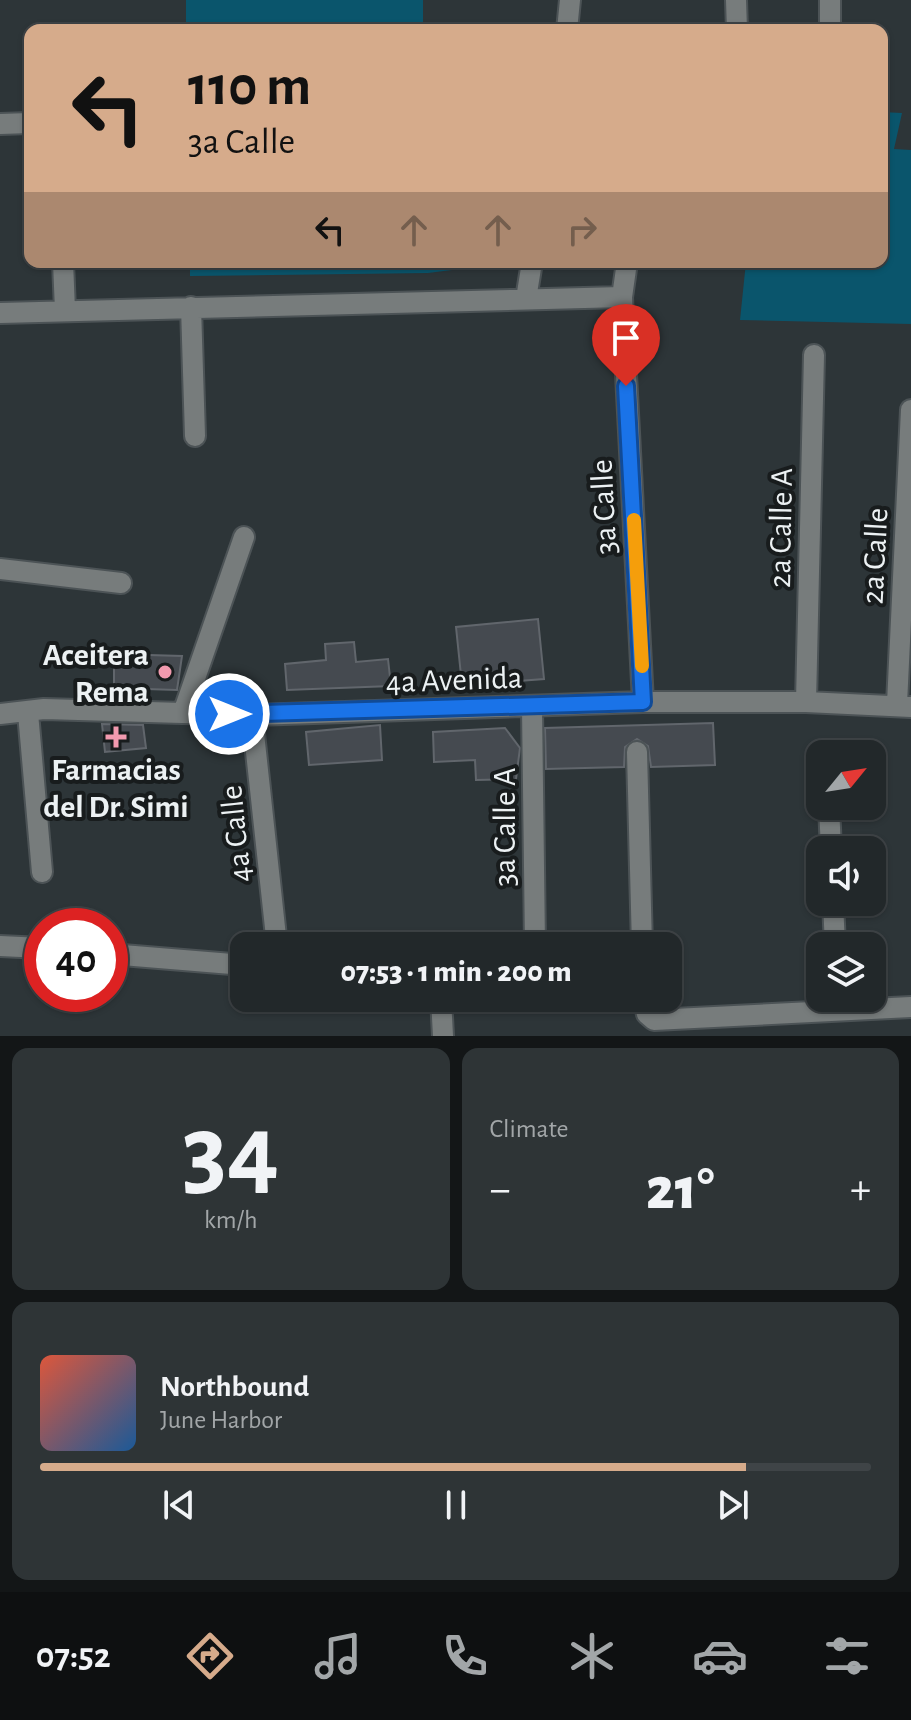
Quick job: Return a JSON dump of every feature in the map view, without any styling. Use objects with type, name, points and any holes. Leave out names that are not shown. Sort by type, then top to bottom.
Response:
[{"type":"street","points":[[568,24],[570,0]]},
{"type":"street","points":[[736,0],[737,24]]},
{"type":"street","points":[[830,0],[830,24]]},
{"type":"street","points":[[0,124],[24,123]]},
{"type":"street","points":[[63,268],[65,310]]},
{"type":"street","points":[[526,299],[531,268]]},
{"type":"street","name":"3a Calle","points":[[626,268],[622,297],[643,702]]},
{"type":"street","points":[[0,313],[622,297]]},
{"type":"street","points":[[191,307],[195,436]]},
{"type":"street","name":"2a Calle A","points":[[806,702],[814,355]]},
{"type":"street","name":"2a Calle","points":[[904,706],[911,410]]},
{"type":"street","points":[[183,713],[244,537]]},
{"type":"street","points":[[0,569],[121,583]]},
{"type":"street","name":"4a Avenida","points":[[0,714],[44,709],[252,715],[643,702],[806,702],[904,706]]},
{"type":"street","name":"3a Calle A","points":[[532,707],[535,932]]},
{"type":"street","points":[[28,713],[42,872]]},
{"type":"street","name":"4a Calle","points":[[252,715],[275,932]]},
{"type":"street","points":[[637,752],[642,932]]},
{"type":"street","points":[[0,946],[24,947]]},
{"type":"street","points":[[128,955],[230,964]]},
{"type":"street","points":[[886,1006],[911,1007]]},
{"type":"street","points":[[649,1012],[654,1020],[806,1007]]},
{"type":"street","points":[[442,1012],[443,1036]]},
{"type":"shaded area","points":[[186,0],[423,0],[423,24],[186,24]]},
{"type":"shaded area","points":[[888,112],[902,113],[894,149],[911,150],[911,324],[740,320],[745,268],[888,268]]},
{"type":"shaded area","points":[[190,268],[468,268],[428,273],[190,276]]},
{"type":"building","points":[[538,619],[544,679],[462,685],[456,627]]},
{"type":"building","points":[[354,642],[356,662],[388,659],[391,686],[287,690],[285,664],[326,660],[325,644]]},
{"type":"building","points":[[114,654],[182,656],[177,690],[114,688]]},
{"type":"building","points":[[713,723],[715,765],[651,767],[648,746],[637,739],[625,747],[624,767],[546,769],[545,728]]},
{"type":"building","name":"Farmacias del Dr. Simi","points":[[102,724],[143,725],[146,748],[105,752]]},
{"type":"building","points":[[380,725],[382,760],[309,765],[306,732]]},
{"type":"building","points":[[505,728],[520,748],[516,779],[476,780],[475,760],[434,762],[433,732]]},
{"type":"slow traffic","points":[[634,520],[642,666]]},
{"type":"place","name":"Aceitera Rema","points":[[165,672]]},
{"type":"place","name":"Farmacias del Dr. Simi","points":[[116,737]]},
{"type":"route","points":[[229,714],[643,702],[626,386]]}]
